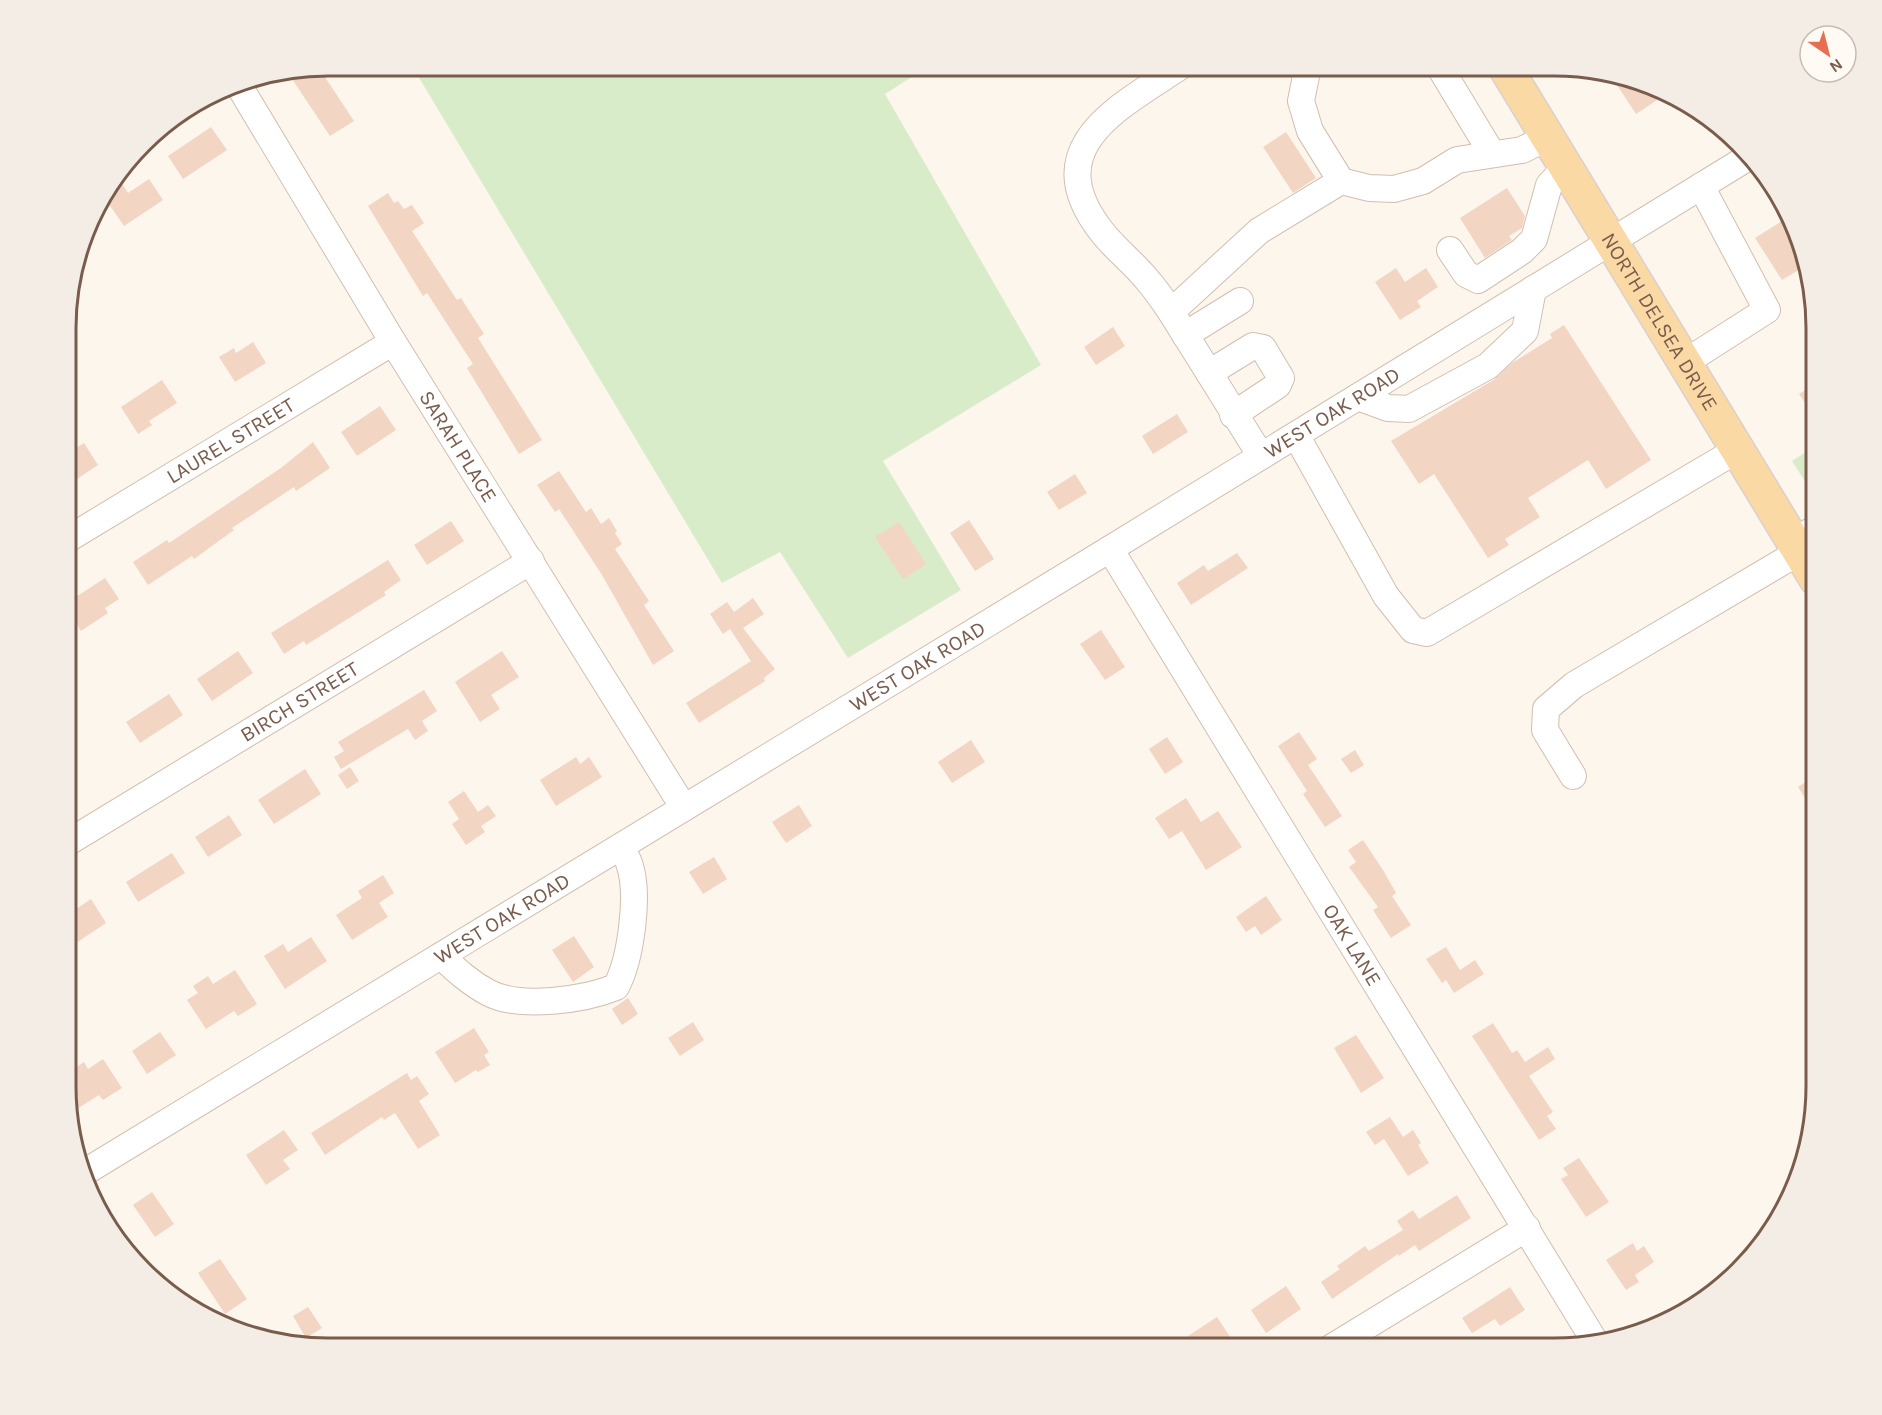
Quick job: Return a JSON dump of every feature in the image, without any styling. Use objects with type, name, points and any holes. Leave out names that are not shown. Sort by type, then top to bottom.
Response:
[{"type":"main road","name":"NORTH DELSEA DRIVE","points":[[1512,77],[1737,450],[1803,540]]},
{"type":"street","points":[[1164,77],[1111,112],[1088,138],[1082,148],[1078,167],[1080,189],[1101,231],[1149,282],[1171,312],[1233,415],[1261,456]]},
{"type":"street","points":[[1306,77],[1301,101],[1310,131],[1341,181],[1370,188],[1394,189],[1423,182],[1457,160],[1491,152],[1522,150],[1548,137]]},
{"type":"street","points":[[1446,77],[1491,152]]},
{"type":"street","name":"SARAH PLACE","points":[[243,92],[393,342],[684,808]]},
{"type":"street","name":"WEST OAK ROAD","points":[[91,1169],[1110,549],[1742,161]]},
{"type":"street","points":[[1450,250],[1466,274],[1479,280],[1522,251],[1534,238],[1549,185],[1565,168]]},
{"type":"street","points":[[1171,312],[1258,231],[1341,181]]},
{"type":"street","points":[[1684,363],[1767,310],[1701,186]]},
{"type":"street","points":[[1358,397],[1388,408],[1409,409],[1488,366],[1525,331],[1533,289]]},
{"type":"street","points":[[1185,335],[1240,301]]},
{"type":"street","name":"LAUREL STREET","points":[[76,534],[393,342]]},
{"type":"street","points":[[1209,373],[1253,346],[1263,348],[1281,378],[1278,385],[1233,415]]},
{"type":"street","points":[[1296,435],[1386,596],[1413,630],[1427,633],[1737,450]]},
{"type":"street","points":[[1573,776],[1545,730],[1546,709],[1574,685],[1803,540]]},
{"type":"street","name":"OAK LANE","points":[[1110,549],[1591,1335]]},
{"type":"street","name":"BIRCH STREET","points":[[76,838],[531,561]]},
{"type":"street","points":[[441,956],[466,979],[490,994],[518,1001],[576,997],[616,987],[631,940],[634,880],[629,862],[620,847]]},
{"type":"street","points":[[1347,1338],[1527,1228]]},
{"type":"green space","points":[[419,77],[912,77],[885,94],[1041,365],[883,461],[961,590],[848,658],[780,552],[722,583]]},
{"type":"green space","points":[[1806,452],[1806,483],[1792,461]]},
{"type":"building","points":[[325,77],[354,121],[330,136],[292,79]]},
{"type":"building","points":[[1617,85],[1650,96],[1657,100],[1636,114]]},
{"type":"building","points":[[211,127],[227,150],[183,179],[168,156]]},
{"type":"building","points":[[1286,132],[1316,178],[1293,193],[1263,147]]},
{"type":"building","points":[[149,179],[163,200],[124,226],[109,205],[123,185],[128,193]]},
{"type":"building","points":[[1507,188],[1525,216],[1522,228],[1509,236],[1512,240],[1485,258],[1460,218]]},
{"type":"building","points":[[388,193],[394,203],[398,201],[404,209],[412,205],[424,223],[412,231],[457,300],[461,298],[484,334],[478,338],[542,440],[519,454],[467,368],[473,364],[427,293],[423,296],[368,206]]},
{"type":"building","points":[[1781,222],[1799,270],[1782,280],[1755,238]]},
{"type":"building","points":[[1396,268],[1405,282],[1426,268],[1438,287],[1417,301],[1421,307],[1400,320],[1375,282]]},
{"type":"building","points":[[1564,325],[1651,460],[1606,489],[1588,460],[1528,498],[1540,517],[1505,539],[1509,545],[1488,558],[1434,474],[1419,484],[1391,441],[1495,379],[1512,363],[1552,338],[1550,334]]},
{"type":"building","points":[[1113,327],[1125,346],[1096,365],[1084,347]]},
{"type":"building","points":[[253,342],[266,363],[235,382],[219,357],[234,348],[236,353]]},
{"type":"building","points":[[162,380],[177,403],[149,421],[152,425],[138,434],[121,407]]},
{"type":"building","points":[[1806,389],[1806,404],[1799,394]]},
{"type":"building","points":[[380,406],[396,430],[357,456],[341,432]]},
{"type":"building","points":[[1177,414],[1188,432],[1153,454],[1142,436]]},
{"type":"building","points":[[313,442],[330,468],[296,491],[294,487],[232,528],[234,530],[194,559],[192,556],[148,585],[133,562],[167,540],[169,543],[281,468]]},
{"type":"building","points":[[84,443],[98,465],[76,480],[76,448]]},
{"type":"building","points":[[559,471],[586,512],[591,508],[601,524],[609,518],[617,531],[615,533],[622,544],[615,549],[649,601],[644,605],[674,651],[653,665],[602,575],[559,509],[555,512],[537,485]]},
{"type":"building","points":[[1075,474],[1087,493],[1059,510],[1047,492]]},
{"type":"building","points":[[969,520],[994,559],[975,571],[950,533]]},
{"type":"building","points":[[451,521],[464,541],[427,565],[414,545]]},
{"type":"building","points":[[899,522],[926,564],[903,579],[875,537]]},
{"type":"building","points":[[1237,553],[1248,568],[1191,605],[1177,583],[1204,565],[1208,571]]},
{"type":"building","points":[[388,560],[401,580],[384,592],[386,595],[306,645],[304,641],[284,654],[271,633]]},
{"type":"building","points":[[105,578],[119,599],[105,608],[108,613],[81,631],[76,626],[76,597]]},
{"type":"building","points":[[753,598],[764,614],[743,628],[775,669],[764,678],[765,681],[699,723],[686,703],[751,661],[730,629],[723,634],[710,614],[727,602],[734,612]]},
{"type":"building","points":[[1101,630],[1125,667],[1105,680],[1080,644]]},
{"type":"building","points":[[238,651],[253,673],[212,701],[197,679]]},
{"type":"building","points":[[502,651],[519,677],[491,695],[500,709],[480,722],[455,682]]},
{"type":"building","points":[[424,690],[437,711],[422,721],[428,731],[415,740],[408,729],[341,769],[334,757],[344,751],[338,742]]},
{"type":"building","points":[[169,694],[183,715],[140,743],[126,722]]},
{"type":"building","points":[[1299,732],[1317,759],[1308,765],[1342,816],[1325,827],[1303,794],[1307,791],[1278,746]]},
{"type":"building","points":[[1167,737],[1183,762],[1165,774],[1149,749]]},
{"type":"building","points":[[971,740],[985,762],[952,783],[938,762]]},
{"type":"building","points":[[1355,750],[1364,765],[1351,773],[1341,759]]},
{"type":"building","points":[[576,757],[580,764],[589,757],[602,777],[556,806],[540,780]]},
{"type":"building","points":[[350,767],[359,781],[347,789],[338,775]]},
{"type":"building","points":[[305,769],[321,794],[274,824],[258,800]]},
{"type":"building","points":[[1806,782],[1806,799],[1798,787]]},
{"type":"building","points":[[464,791],[478,812],[488,805],[496,816],[481,826],[485,832],[466,845],[452,824],[459,819],[448,802]]},
{"type":"building","points":[[1186,798],[1201,822],[1218,811],[1242,847],[1206,870],[1182,831],[1169,839],[1155,818]]},
{"type":"building","points":[[799,805],[812,826],[786,843],[772,822]]},
{"type":"building","points":[[229,815],[242,835],[208,857],[195,837]]},
{"type":"building","points":[[1363,840],[1396,893],[1392,896],[1411,925],[1391,938],[1373,910],[1378,907],[1349,867],[1356,862],[1348,850]]},
{"type":"building","points":[[172,853],[185,873],[138,902],[126,882]]},
{"type":"building","points":[[714,857],[727,879],[703,894],[689,872]]},
{"type":"building","points":[[383,875],[394,893],[379,903],[388,917],[352,940],[336,915],[362,898],[358,891]]},
{"type":"building","points":[[1266,896],[1282,920],[1261,935],[1255,926],[1246,932],[1236,917]]},
{"type":"building","points":[[91,899],[106,923],[76,943],[76,909]]},
{"type":"building","points":[[574,936],[594,967],[573,982],[552,950]]},
{"type":"building","points":[[311,937],[327,961],[285,989],[264,956],[283,944],[288,952]]},
{"type":"building","points":[[1446,947],[1460,970],[1475,960],[1484,974],[1454,993],[1446,980],[1442,983],[1426,959]]},
{"type":"building","points":[[235,970],[257,1004],[238,1016],[234,1011],[206,1029],[187,1000],[198,993],[193,986],[208,976],[213,984]]},
{"type":"building","points":[[628,998],[638,1014],[622,1025],[612,1009]]},
{"type":"building","points":[[693,1022],[704,1040],[680,1056],[668,1038]]},
{"type":"building","points":[[1493,1023],[1512,1053],[1517,1050],[1525,1062],[1548,1047],[1555,1059],[1529,1076],[1553,1112],[1547,1116],[1556,1129],[1539,1140],[1472,1036]]},
{"type":"building","points":[[474,1028],[489,1052],[484,1055],[490,1065],[478,1072],[476,1070],[455,1083],[435,1052]]},
{"type":"building","points":[[160,1032],[176,1055],[147,1074],[132,1051]]},
{"type":"building","points":[[1356,1035],[1384,1078],[1361,1093],[1334,1048]]},
{"type":"building","points":[[103,1059],[122,1088],[103,1100],[99,1095],[78,1108],[76,1067],[84,1062],[88,1069]]},
{"type":"building","points":[[407,1073],[411,1080],[417,1076],[429,1094],[419,1101],[440,1135],[418,1149],[395,1113],[384,1120],[382,1117],[325,1155],[311,1133]]},
{"type":"building","points":[[1390,1117],[1403,1137],[1413,1130],[1421,1143],[1418,1145],[1429,1163],[1408,1176],[1384,1139],[1375,1145],[1366,1132]]},
{"type":"building","points":[[284,1130],[298,1150],[283,1160],[290,1169],[266,1185],[246,1155]]},
{"type":"building","points":[[1579,1158],[1609,1202],[1586,1217],[1561,1179],[1568,1175],[1563,1168]]},
{"type":"building","points":[[152,1192],[174,1224],[155,1237],[133,1205]]},
{"type":"building","points":[[1457,1195],[1471,1218],[1419,1251],[1415,1245],[1399,1256],[1398,1254],[1332,1299],[1321,1282],[1340,1269],[1337,1266],[1365,1246],[1369,1251],[1403,1230],[1397,1221],[1413,1210],[1419,1219]]},
{"type":"building","points":[[1633,1243],[1637,1251],[1644,1246],[1654,1262],[1635,1275],[1639,1282],[1626,1290],[1606,1260]]},
{"type":"building","points":[[220,1259],[247,1299],[225,1314],[198,1273]]},
{"type":"building","points":[[1286,1286],[1301,1309],[1266,1333],[1251,1310]]},
{"type":"building","points":[[1510,1287],[1525,1310],[1500,1326],[1495,1319],[1472,1333],[1462,1318]]},
{"type":"building","points":[[308,1307],[322,1328],[306,1337],[293,1316]]},
{"type":"building","points":[[1217,1317],[1231,1338],[1189,1338],[1188,1336]]}]
